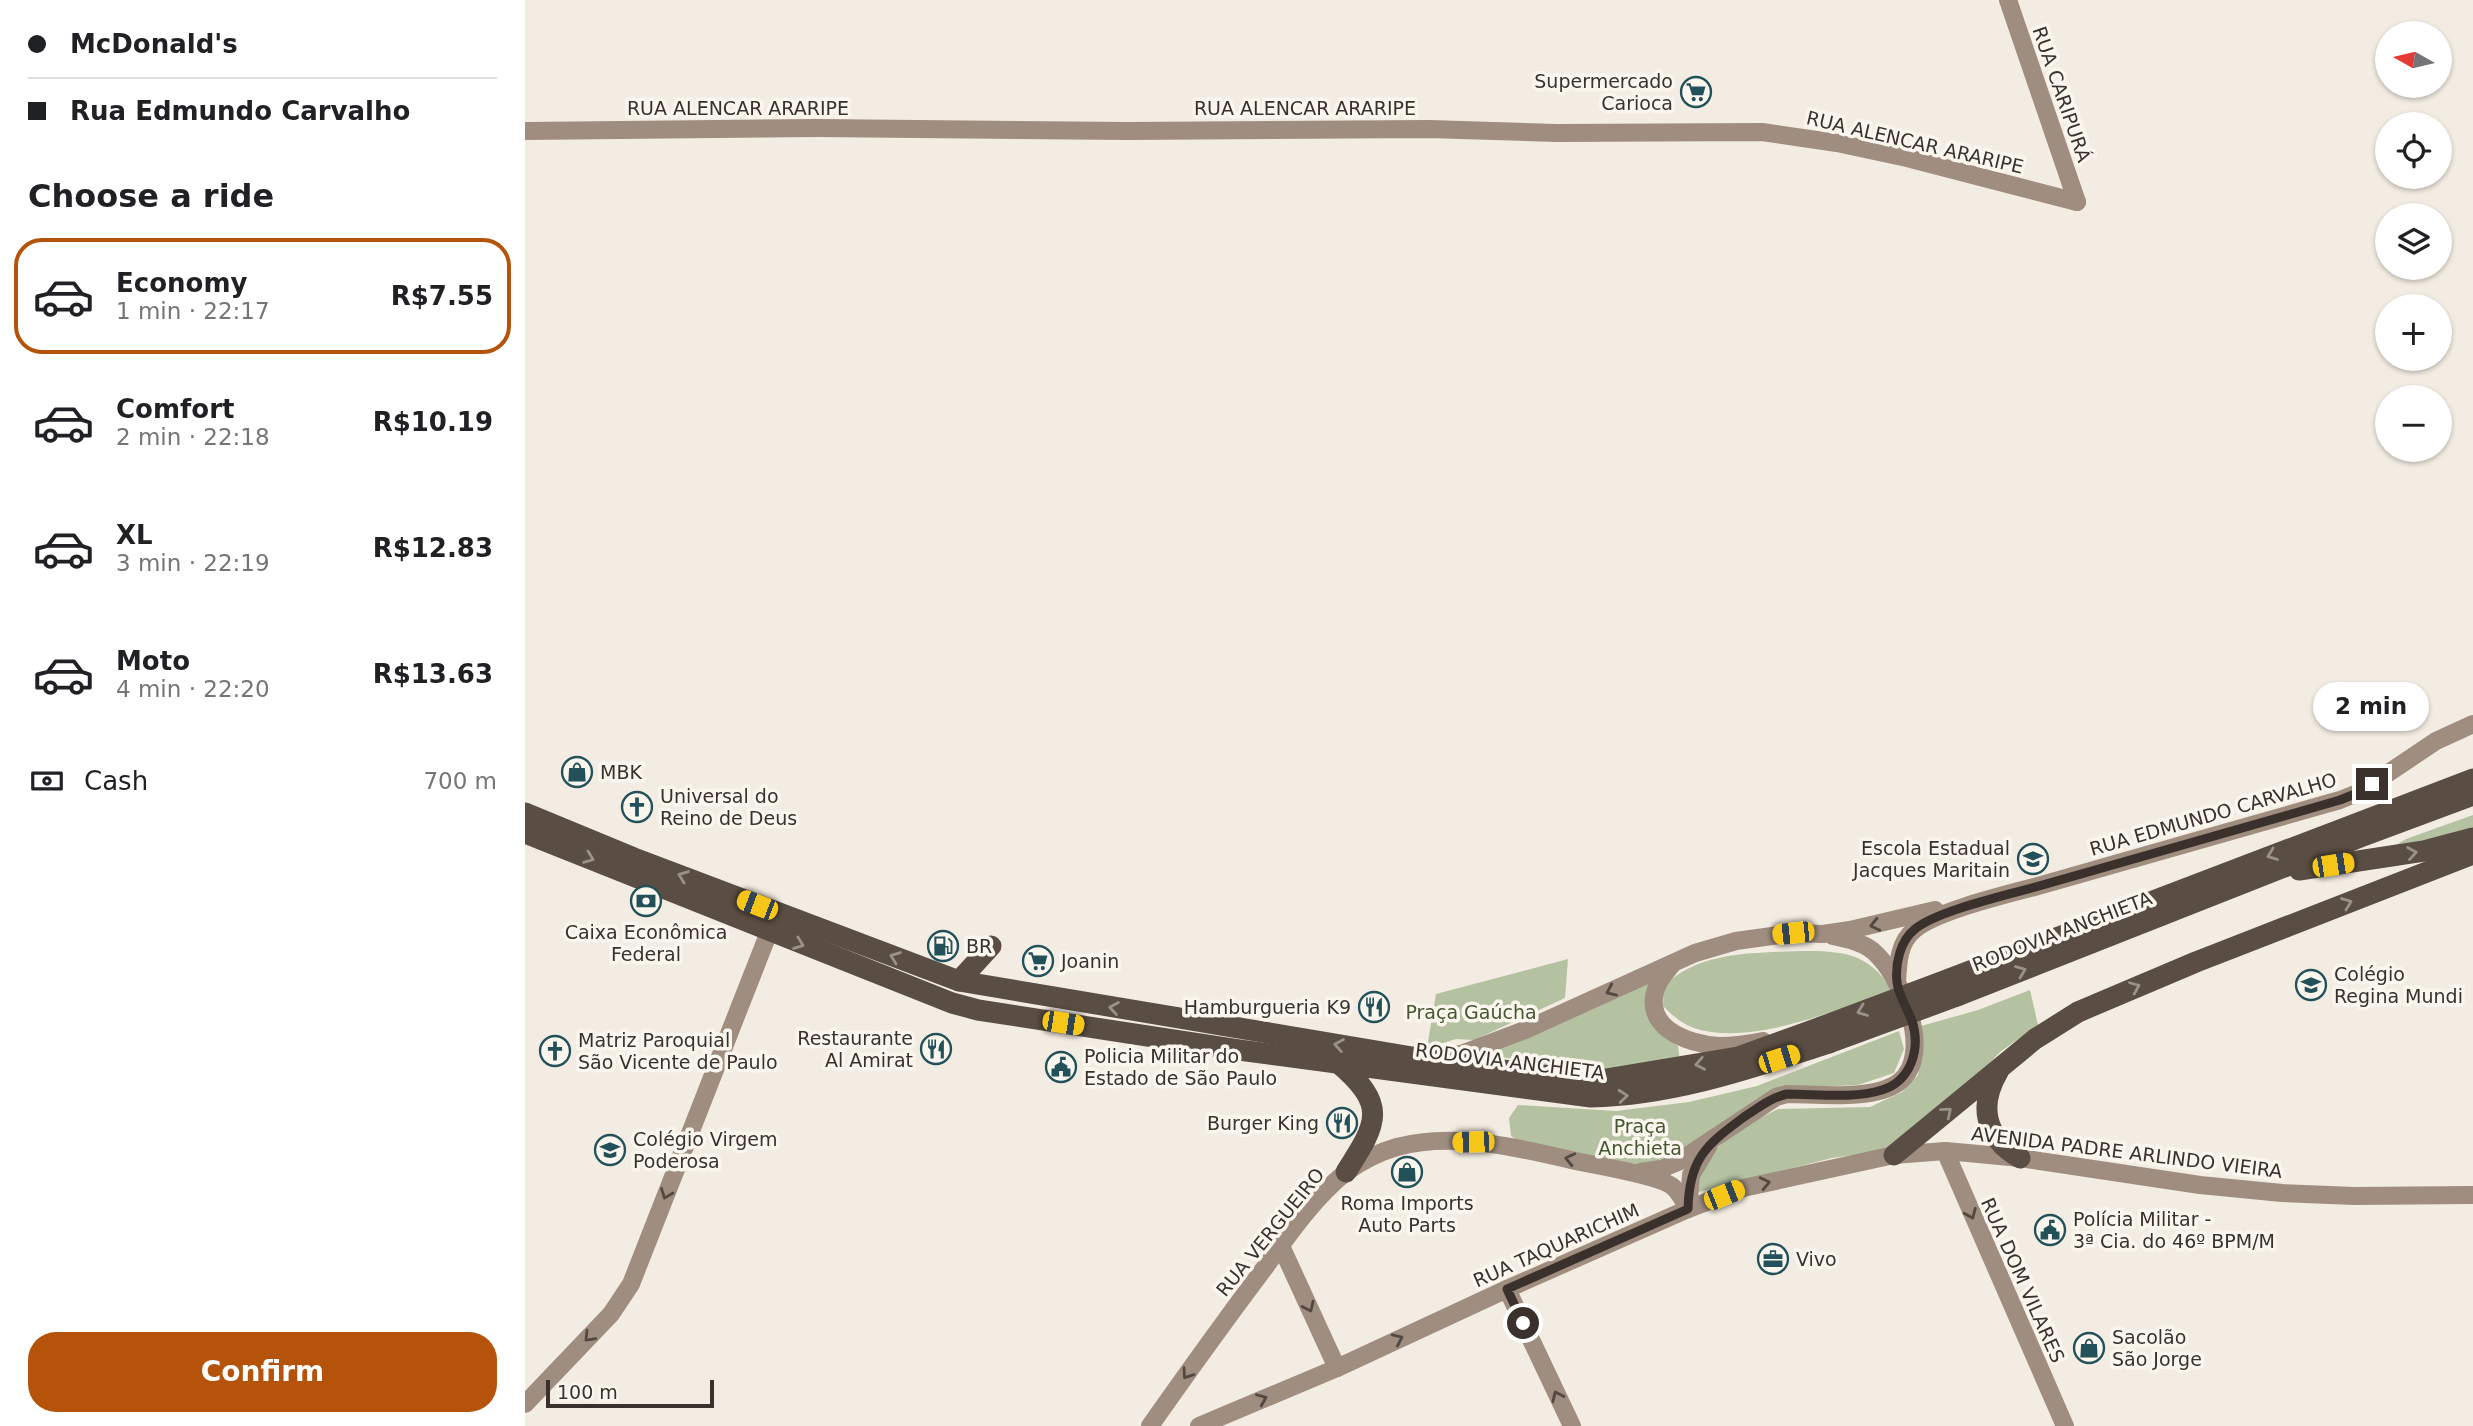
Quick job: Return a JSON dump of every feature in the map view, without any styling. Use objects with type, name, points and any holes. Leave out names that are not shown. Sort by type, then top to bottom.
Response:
[{"type":"highway","name":"RODOVIA ANCHIETA","points":[[1953,987],[2473,779]]},
{"type":"highway","name":"RODOVIA ANCHIETA","points":[[525,833],[961,1006],[1239,1050],[1591,1097],[1622,1096],[1675,1088],[1728,1076],[1825,1035],[2272,873],[2473,795]]},
{"type":"highway","name":"RODOVIA ANCHIETA","points":[[525,813],[634,858],[959,981],[1430,1060],[1552,1076],[1606,1080],[1738,1057],[1789,1038],[1825,1035]]},
{"type":"highway","points":[[2272,873],[2424,851],[2473,838]]},
{"type":"highway","points":[[1894,1155],[2035,1039],[2100,1002],[2196,961],[2473,854]]},
{"type":"highway","points":[[959,981],[991,946]]},
{"type":"highway","points":[[1335,1061],[1359,1080],[1368,1093],[1373,1111],[1372,1127],[1346,1172]]},
{"type":"highway","points":[[2001,1067],[1990,1086],[1987,1098],[1989,1122],[2000,1144],[2020,1158]]},
{"type":"street","name":"RUA CARIPURÁ","points":[[2008,0],[2077,202]]},
{"type":"street","name":"RUA ALENCAR ARARIPE","points":[[525,131],[817,128],[1762,132],[1900,156],[2077,202]]},
{"type":"street","name":"RUA EDMUNDO CARVALHO","points":[[1897,984],[1901,949],[1914,930],[1926,922],[1990,900],[2340,800],[2360,792],[2436,741],[2473,724]]},
{"type":"street","name":"RUA EDMUNDO CARVALHO","points":[[1430,1060],[1464,1053],[1525,1030],[1714,947],[1753,937],[1793,933],[1823,934],[1873,926],[1990,900]]},
{"type":"street","points":[[525,1404],[611,1314],[631,1284],[769,932]]},
{"type":"street","points":[[1637,1173],[1678,1162],[1776,1097],[1862,1094],[1898,1083],[1908,1072],[1914,1057],[1916,1039],[1913,1023],[1897,984],[1872,950],[1849,939],[1823,934]]},
{"type":"street","points":[[1673,963],[1658,985],[1655,995],[1657,1014],[1668,1031],[1686,1039],[1719,1046],[1789,1038]]},
{"type":"street","points":[[1688,1209],[1691,1175],[1713,1140]]},
{"type":"street","name":"RUA VERGUEIRO","points":[[1150,1426],[1281,1246],[1321,1196],[1346,1172],[1374,1156],[1399,1147],[1438,1142],[1473,1142],[1501,1145],[1637,1173]]},
{"type":"street","name":"RUA TAQUARICHIM","points":[[1199,1426],[1336,1368],[1688,1209],[1743,1188],[1894,1155],[1945,1151]]},
{"type":"street","name":"AVENIDA PADRE ARLINDO VIEIRA","points":[[1945,1151],[2020,1158],[2200,1185],[2282,1193],[2354,1196],[2473,1195]]},
{"type":"street","name":"RUA DOM VILARES","points":[[1945,1151],[2065,1426]]},
{"type":"street","points":[[1637,1173],[1673,1187],[1688,1209]]},
{"type":"street","points":[[1281,1246],[1336,1368]]},
{"type":"street","points":[[1507,1289],[1572,1426]]},
{"type":"green space","points":[[2473,815],[2473,828],[2416,844],[2396,845],[2406,839]]},
{"type":"green space","points":[[1800,951],[1853,956],[1873,968],[1892,990],[1818,1017],[1766,1030],[1740,1033],[1716,1033],[1694,1028],[1681,1022],[1663,1006],[1664,986],[1694,966],[1728,956]]},
{"type":"green space","name":"Praça Gaúcha","points":[[1568,959],[1565,998],[1474,1040],[1456,1039],[1427,1048],[1436,994]]},
{"type":"green space","name":"Praça Anchieta","points":[[1649,979],[1647,996],[1654,1028],[1678,1046],[1680,1061],[1609,1073],[1485,1054]]},
{"type":"green space","points":[[2030,990],[2038,1025],[2000,1052],[1969,1085],[1895,1149],[1832,1158],[1695,1193],[1696,1176],[1708,1157],[1726,1139],[1752,1122],[1778,1109],[1870,1107],[1902,1092],[1918,1075],[1922,1052],[1921,1026],[1978,1010]]},
{"type":"green space","name":"Praça Anchieta","points":[[1899,1031],[1904,1049],[1894,1073],[1858,1085],[1777,1089],[1711,1134],[1649,1165],[1623,1165],[1521,1143],[1511,1136],[1509,1118],[1518,1105],[1616,1111],[1689,1102],[1757,1086]]},
{"type":"place","name":"Supermercado Carioca","points":[[1696,92]]},
{"type":"place","name":"MBK","points":[[577,772]]},
{"type":"place","name":"Universal do Reino de Deus","points":[[637,807]]},
{"type":"place","name":"Escola Estadual Jacques Maritain","points":[[2033,859]]},
{"type":"place","name":"Caixa Econômica Federal","points":[[646,901]]},
{"type":"place","name":"BR","points":[[943,946]]},
{"type":"place","name":"Joanin","points":[[1038,961]]},
{"type":"place","name":"Colégio Regina Mundi","points":[[2311,985]]},
{"type":"place","name":"Hamburgueria K9","points":[[1374,1007]]},
{"type":"place","name":"Restaurante Al Amirat","points":[[936,1049]]},
{"type":"place","name":"Matriz Paroquial São Vicente de Paulo","points":[[555,1051]]},
{"type":"place","name":"Policia Militar do Estado de São Paulo","points":[[1061,1067]]},
{"type":"place","name":"Burger King","points":[[1342,1123]]},
{"type":"place","name":"Colégio Virgem Poderosa","points":[[610,1150]]},
{"type":"place","name":"Roma Imports Auto Parts","points":[[1407,1172]]},
{"type":"place","name":"Polícia Militar - 3ª Cia. do 46º BPM/M","points":[[2050,1230]]},
{"type":"place","name":"Vivo","points":[[1773,1259]]},
{"type":"place","name":"Sacolão São Jorge","points":[[2089,1348]]},
{"type":"route","points":[[1523,1323],[1507,1289],[1688,1209],[1688,1189],[1697,1162],[1713,1140],[1764,1103],[1787,1094],[1862,1094],[1898,1083],[1908,1072],[1914,1057],[1916,1039],[1913,1023],[1897,984],[1899,957],[1909,934],[1926,922],[1990,900],[2340,800],[2372,784]]}]
